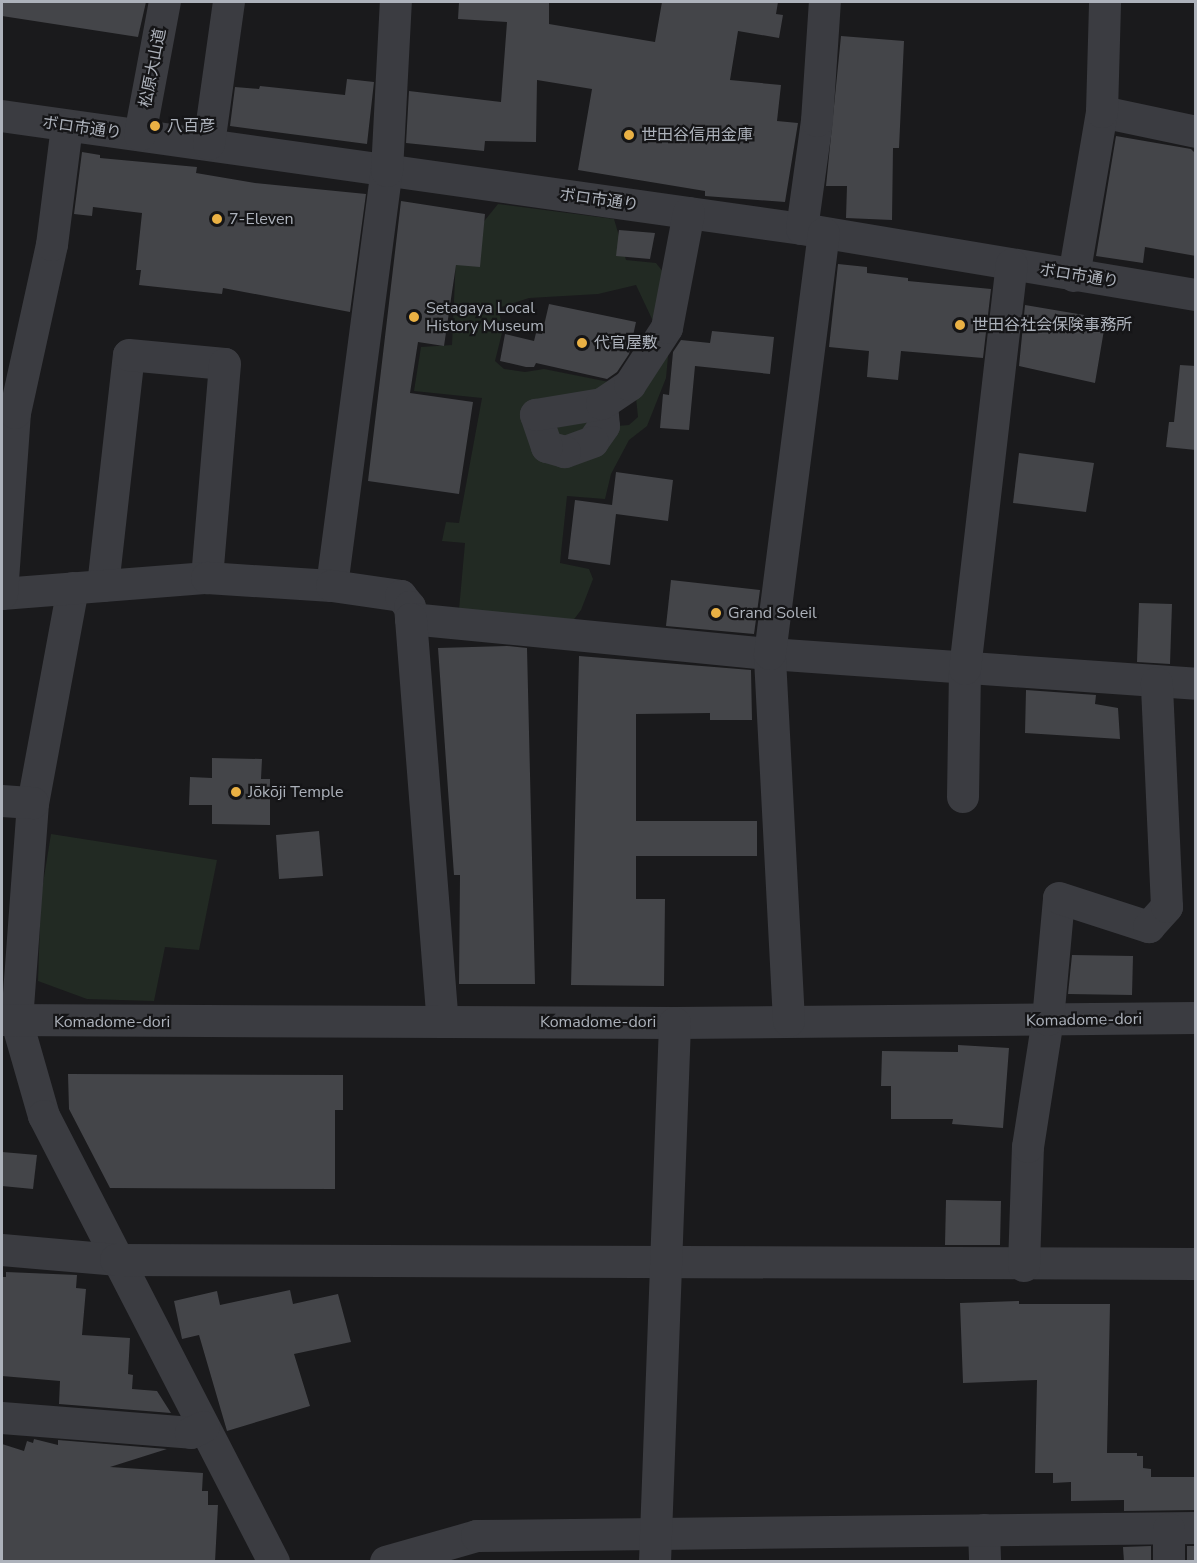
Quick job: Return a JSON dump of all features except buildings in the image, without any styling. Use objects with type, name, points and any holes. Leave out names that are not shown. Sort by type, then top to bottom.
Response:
[{"type":"street","name":"松原大山道","points":[[140,135],[165,2]]},
{"type":"street","points":[[209,144],[229,2]]},
{"type":"street","points":[[332,586],[387,171],[396,2]]},
{"type":"street","points":[[789,1021],[770,654],[813,231],[825,2]]},
{"type":"street","points":[[1074,276],[1102,112],[1105,2]]},
{"type":"street","points":[[1102,112],[1196,132]]},
{"type":"street","name":"ボロ市通り","points":[[2,116],[813,231],[1196,295]]},
{"type":"street","points":[[67,126],[52,245],[15,413],[2,594],[207,578],[332,586],[401,596],[410,607],[443,1022]]},
{"type":"street","points":[[602,404],[630,386],[667,328],[689,213]]},
{"type":"street","points":[[963,797],[965,669],[1012,265]]},
{"type":"street","points":[[207,578],[225,364],[129,355],[88,587],[33,803],[9,1021],[44,1116],[116,1260],[274,1562]]},
{"type":"street","points":[[411,619],[770,654],[1196,684]]},
{"type":"street","points":[[1024,1266],[1028,1147],[1048,1020],[1059,898],[1149,927],[1167,907],[1158,683]]},
{"type":"street","points":[[2,801],[33,803]]},
{"type":"street","name":"Komadome-dori","points":[[9,1021],[675,1023],[1196,1018]]},
{"type":"street","points":[[655,1547],[675,1023]]},
{"type":"street","points":[[2,1250],[116,1260],[1024,1266],[1196,1264]]},
{"type":"street","points":[[2,1418],[191,1433],[204,1427]]},
{"type":"street","points":[[386,1562],[477,1536],[655,1547],[984,1530],[1182,1528],[1169,1562]]},
{"type":"street","points":[[984,1530],[985,1562]]},
{"type":"shaded area","points":[[498,204],[614,219],[626,260],[656,263],[667,277],[663,316],[652,319],[636,285],[598,294],[529,298],[498,308],[503,329],[495,361],[504,369],[525,372],[544,369],[614,383],[617,426],[629,425],[638,417],[635,388],[665,344],[668,357],[666,378],[647,426],[629,440],[611,474],[605,499],[567,496],[560,563],[589,569],[593,579],[581,610],[566,630],[458,621],[465,543],[442,541],[446,522],[459,523],[482,398],[414,391],[421,347],[452,345],[456,256]]},
{"type":"shaded area","points":[[51,834],[217,860],[199,950],[165,947],[154,1001],[87,999],[38,981],[41,896]]},
{"type":"place","name":"八百彦","points":[[155,126]]},
{"type":"place","name":"世田谷信用金庫","points":[[629,135]]},
{"type":"place","name":"7-Eleven","points":[[217,219]]},
{"type":"place","name":"Setagaya Local History Museum","points":[[414,317]]},
{"type":"place","name":"世田谷社会保険事務所","points":[[960,325]]},
{"type":"place","name":"代官屋敷","points":[[582,343]]},
{"type":"place","name":"Grand Soleil","points":[[716,613]]},
{"type":"place","name":"Jōkōji Temple","points":[[236,792]]}]
